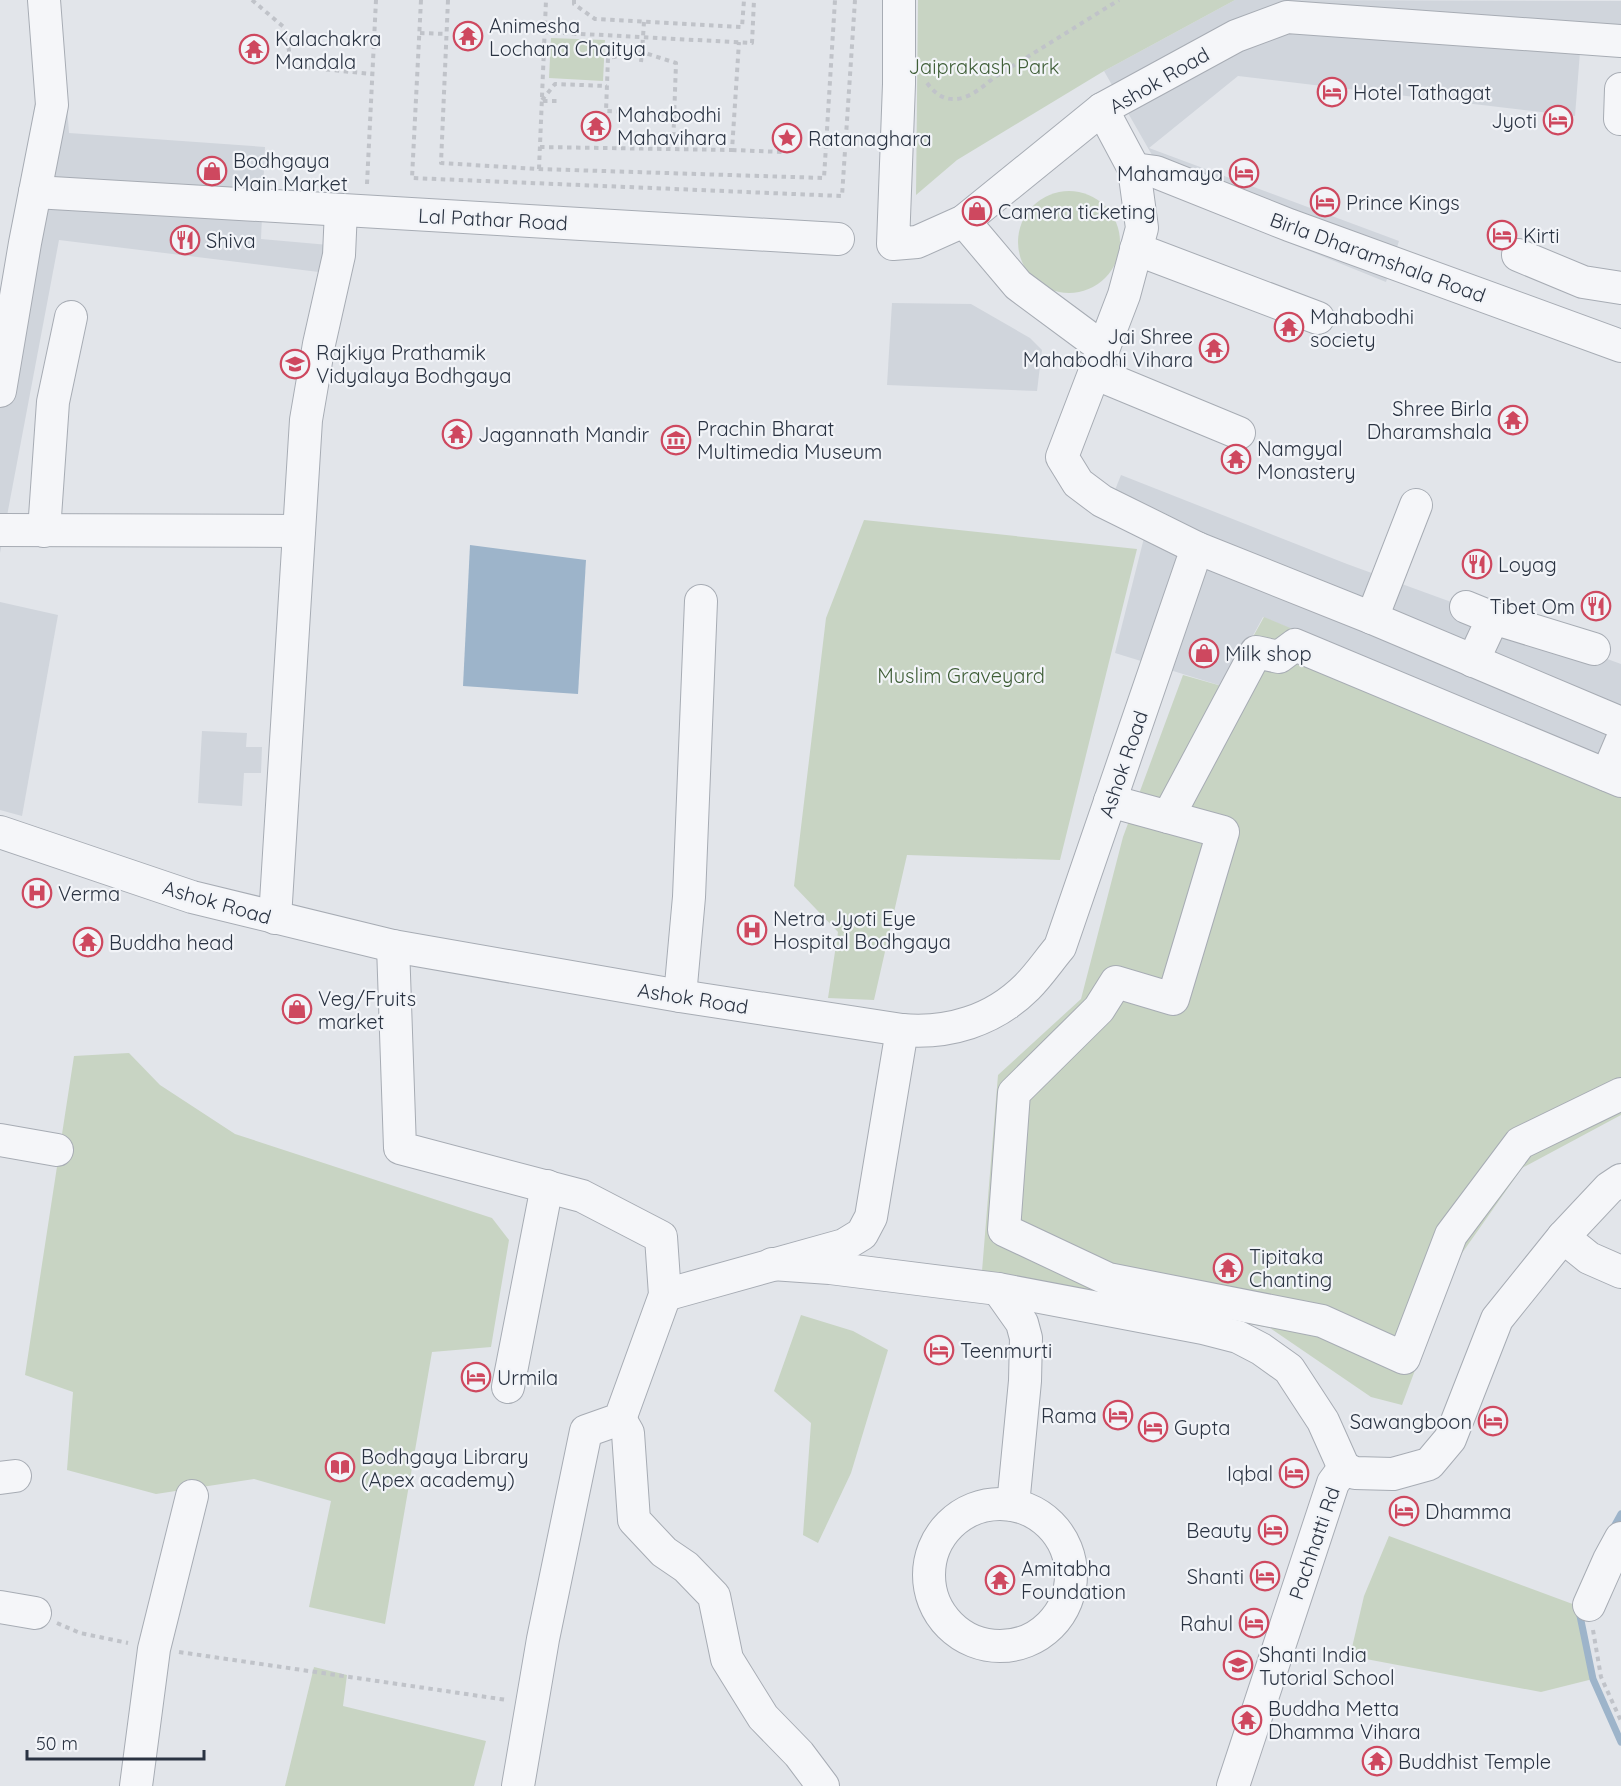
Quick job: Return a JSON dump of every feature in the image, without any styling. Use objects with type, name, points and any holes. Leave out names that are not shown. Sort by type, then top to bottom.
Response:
[{"type":"street","points":[[0,391],[52,105],[44,0]]},
{"type":"street","points":[[899,0],[899,84],[892,244],[917,242],[964,221],[1102,109]]},
{"type":"street","name":"Ashok Road","points":[[0,832],[192,897],[393,946],[680,996],[902,1030],[923,1032],[956,1028],[996,1012],[1026,987],[1060,947],[1197,548],[1102,501],[1078,483],[1062,457],[1124,294],[1142,228],[1134,169],[1102,109],[1236,36],[1287,17],[1621,41]]},
{"type":"street","name":"Birla Dharamshala Road","points":[[1134,169],[1156,172],[1288,225],[1621,346]]},
{"type":"street","name":"Lal Pathar Road","points":[[35,192],[838,239]]},
{"type":"street","points":[[275,918],[306,420],[319,344],[339,255],[353,211]]},
{"type":"street","points":[[964,221],[1018,285],[1099,361],[1239,433]]},
{"type":"street","points":[[1136,249],[1318,318]]},
{"type":"street","points":[[1518,255],[1583,282],[1621,288]]},
{"type":"street","points":[[44,531],[53,402],[71,317]]},
{"type":"street","points":[[1372,618],[1416,505]]},
{"type":"street","points":[[0,530],[299,531]]},
{"type":"street","points":[[1197,548],[1372,618],[1621,723]]},
{"type":"street","points":[[680,996],[689,897],[701,601]]},
{"type":"street","points":[[1473,660],[1480,612],[1594,649]]},
{"type":"street","points":[[1168,817],[1256,652],[1279,657],[1295,645],[1614,778],[1621,742]]},
{"type":"street","points":[[1110,801],[1223,832],[1173,999],[1116,982],[1099,1009],[1014,1093],[1004,1230],[1108,1279],[1322,1321],[1404,1358],[1451,1234],[1520,1143],[1621,1094]]},
{"type":"street","points":[[393,946],[400,1148],[582,1196],[660,1237],[665,1295],[620,1419],[628,1433],[634,1520],[664,1552],[686,1567],[714,1596],[728,1659],[763,1717],[800,1754],[823,1786]]},
{"type":"street","points":[[665,1295],[844,1245],[862,1234],[872,1217],[902,1030]]},
{"type":"street","points":[[0,1140],[57,1150]]},
{"type":"street","name":"Pachhatti Rd","points":[[1233,1786],[1333,1483],[1344,1468],[1356,1473],[1393,1474],[1429,1464],[1450,1439],[1497,1319],[1563,1236],[1609,1188],[1621,1180]]},
{"type":"street","points":[[508,1387],[547,1186]]},
{"type":"street","points":[[1563,1236],[1589,1258],[1621,1272]]},
{"type":"street","points":[[772,1264],[830,1268],[998,1289],[1203,1328],[1238,1337],[1261,1349],[1288,1369],[1323,1421],[1344,1468]]},
{"type":"street","points":[[998,1289],[1022,1323],[1026,1338],[1025,1381],[1012,1505]]},
{"type":"street","points":[[518,1786],[543,1639],[586,1431],[620,1419]]},
{"type":"street","points":[[136,1786],[154,1649],[192,1496]]},
{"type":"street","points":[[989,1505],[1012,1505],[1035,1513],[1053,1527],[1066,1547],[1072,1570],[1069,1594],[1059,1615],[1043,1632],[1022,1643],[998,1646],[975,1642],[955,1630],[939,1612],[930,1591],[929,1568],[935,1545],[948,1526],[967,1512],[989,1505]]},
{"type":"street","points":[[1589,1605],[1621,1538]]},
{"type":"street","points":[[0,1606],[35,1613]]},
{"type":"path","points":[[252,0],[286,29],[291,66],[372,74]]},
{"type":"path","points":[[353,211],[372,74],[376,0]]},
{"type":"path","points":[[421,0],[412,178],[842,196],[855,0]]},
{"type":"path","points":[[448,0],[441,163],[539,169],[824,178],[835,0]]},
{"type":"path","points":[[539,169],[546,0]]},
{"type":"path","points":[[574,0],[574,4],[595,20],[742,27],[744,0]]},
{"type":"path","points":[[545,32],[752,43],[754,0]]},
{"type":"path","points":[[926,74],[927,84],[936,95],[948,99],[960,99],[972,94],[1119,0]]},
{"type":"path","points":[[641,62],[644,22]]},
{"type":"path","points":[[420,33],[446,34]]},
{"type":"path","points":[[732,150],[739,42]]},
{"type":"path","points":[[673,148],[676,63],[642,52],[608,58],[606,111],[674,114]]},
{"type":"path","points":[[542,101],[555,84],[607,86]]},
{"type":"path","points":[[542,101],[557,101]]},
{"type":"path","points":[[540,147],[782,152]]},
{"type":"path","points":[[1589,1605],[1601,1677],[1621,1721]]},
{"type":"path","points":[[35,1613],[80,1633],[154,1649],[532,1704]]},
{"type":"path","points":[[1616,1709],[1621,1705]]},
{"type":"shaded area","points":[[28,0],[59,0],[69,133],[265,147],[261,239],[340,246],[335,274],[59,240],[0,553],[0,301],[21,192],[36,96]]},
{"type":"shaded area","points":[[1235,0],[1621,1],[1621,41],[1581,39],[1575,116],[1238,76],[1149,148],[1399,241],[1386,282],[1176,197],[1104,71]]},
{"type":"shaded area","points":[[892,303],[971,304],[1030,338],[1042,350],[1037,391],[887,385]]},
{"type":"shaded area","points":[[1121,475],[1347,564],[1621,664],[1621,704],[1597,759],[1263,617],[1225,687],[1115,653],[1148,522],[1109,505]]},
{"type":"shaded area","points":[[0,602],[58,615],[22,816],[0,810]]},
{"type":"shaded area","points":[[202,731],[247,733],[246,747],[262,747],[261,773],[244,773],[242,806],[198,803]]},
{"type":"green space","name":"Jaiprakash Park","points":[[918,0],[1235,0],[1104,71],[957,160],[916,195]]},
{"type":"green space","points":[[551,38],[605,40],[603,81],[549,78]]},
{"type":"green space","points":[[1069,191],[1098,199],[1112,213],[1120,242],[1112,271],[1098,285],[1069,293],[1040,285],[1026,271],[1018,242],[1026,213],[1040,199]]},
{"type":"green space","name":"Muslim Graveyard","points":[[864,520],[1137,549],[1060,860],[907,855],[874,1000],[828,998],[838,932],[794,886],[826,618]]},
{"type":"green space","points":[[1264,617],[1621,767],[1621,1115],[1522,1168],[1455,1263],[1402,1405],[1371,1397],[1270,1328],[982,1271],[998,1075],[1081,999],[1123,837],[1183,675],[1225,687]]},
{"type":"green space","points":[[129,1053],[160,1085],[235,1134],[492,1218],[509,1240],[491,1347],[432,1352],[385,1624],[309,1607],[331,1501],[254,1479],[156,1494],[67,1470],[73,1392],[25,1375],[74,1056]]},
{"type":"green space","points":[[801,1315],[853,1331],[888,1350],[851,1473],[818,1543],[803,1535],[811,1423],[774,1391]]},
{"type":"green space","points":[[1389,1536],[1578,1606],[1593,1679],[1541,1692],[1350,1656],[1364,1596]]},
{"type":"green space","points":[[314,1667],[347,1675],[343,1706],[486,1741],[474,1786],[285,1786]]},
{"type":"water","points":[[470,545],[586,560],[578,694],[463,686]]},
{"type":"waterway","points":[[1611,1532],[1621,1514]]},
{"type":"waterway","points":[[1579,1611],[1593,1679],[1621,1742]]},
{"type":"place","name":"Animesha Lochana Chaitya","points":[[468,36]]},
{"type":"place","name":"Kalachakra Mandala","points":[[254,49]]},
{"type":"place","name":"Hotel Tathagat","points":[[1332,92]]},
{"type":"place","name":"Jyoti","points":[[1558,120]]},
{"type":"place","name":"Mahabodhi Mahavihara","points":[[596,126]]},
{"type":"place","name":"Ratanaghara","points":[[787,138]]},
{"type":"place","name":"Bodhgaya Main Market","points":[[212,171]]},
{"type":"place","name":"Mahamaya","points":[[1244,173]]},
{"type":"place","name":"Prince Kings","points":[[1325,202]]},
{"type":"place","name":"Camera ticketing","points":[[977,211]]},
{"type":"place","name":"Kirti","points":[[1502,235]]},
{"type":"place","name":"Shiva","points":[[185,240]]},
{"type":"place","name":"Mahabodhi society","points":[[1289,327]]},
{"type":"place","name":"Jai Shree Mahabodhi Vihara","points":[[1214,348]]},
{"type":"place","name":"Rajkiya Prathamik Vidyalaya Bodhgaya","points":[[295,364]]},
{"type":"place","name":"Shree Birla Dharamshala","points":[[1513,420]]},
{"type":"place","name":"Jagannath Mandir","points":[[457,434]]},
{"type":"place","name":"Prachin Bharat Multimedia Museum","points":[[676,440]]},
{"type":"place","name":"Namgyal Monastery","points":[[1236,459]]},
{"type":"place","name":"Loyag","points":[[1477,564]]},
{"type":"place","name":"Tibet Om","points":[[1596,606]]},
{"type":"place","name":"Milk shop","points":[[1204,653]]},
{"type":"place","name":"Verma","points":[[37,893]]},
{"type":"place","name":"Netra Jyoti Eye Hospital Bodhgaya","points":[[752,930]]},
{"type":"place","name":"Buddha head","points":[[88,942]]},
{"type":"place","name":"Veg/Fruits market","points":[[297,1009]]},
{"type":"place","name":"Tipitaka Chanting","points":[[1228,1268]]},
{"type":"place","name":"Teenmurti","points":[[939,1350]]},
{"type":"place","name":"Urmila","points":[[476,1377]]},
{"type":"place","name":"Rama","points":[[1118,1415]]},
{"type":"place","name":"Sawangboon","points":[[1493,1421]]},
{"type":"place","name":"Gupta","points":[[1153,1427]]},
{"type":"place","name":"Bodhgaya Library (Apex academy)","points":[[340,1467]]},
{"type":"place","name":"Iqbal","points":[[1294,1473]]},
{"type":"place","name":"Dhamma","points":[[1404,1511]]},
{"type":"place","name":"Beauty","points":[[1273,1530]]},
{"type":"place","name":"Shanti","points":[[1265,1576]]},
{"type":"place","name":"Amitabha Foundation","points":[[1000,1580]]},
{"type":"place","name":"Rahul","points":[[1254,1623]]},
{"type":"place","name":"Shanti India Tutorial School","points":[[1238,1665]]},
{"type":"place","name":"Buddha Metta Dhamma Vihara","points":[[1247,1720]]},
{"type":"place","name":"Buddhist Temple","points":[[1377,1761]]}]
